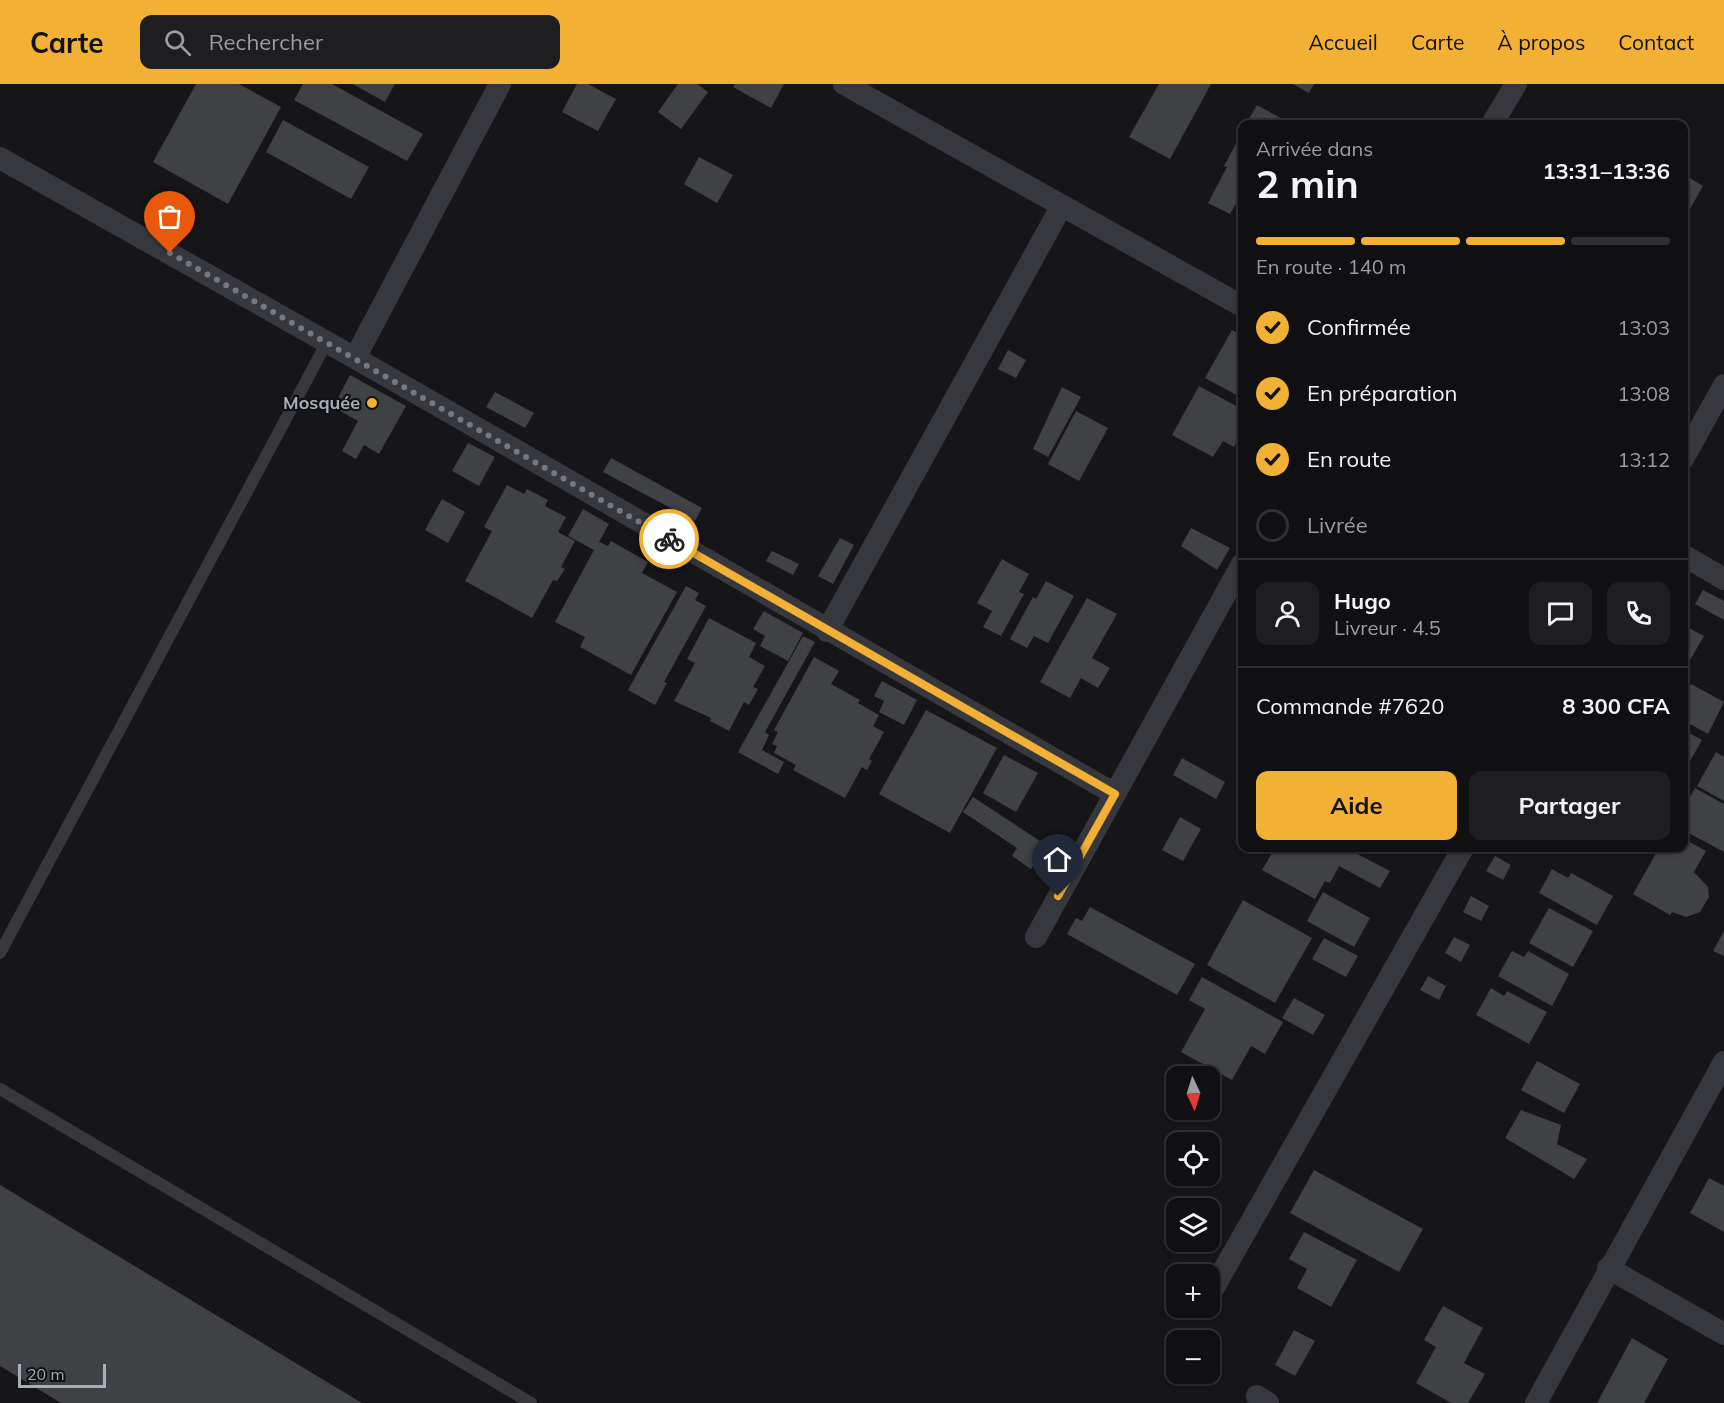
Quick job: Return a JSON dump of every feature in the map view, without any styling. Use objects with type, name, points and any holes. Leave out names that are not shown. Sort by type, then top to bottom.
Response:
[{"type":"street","points":[[355,358],[500,84]]},
{"type":"street","points":[[844,84],[1238,304]]},
{"type":"street","points":[[1494,120],[1516,84]]},
{"type":"street","points":[[0,158],[327,342],[827,631],[1115,794]]},
{"type":"street","points":[[827,631],[1061,207]]},
{"type":"street","points":[[1688,450],[1724,385]]},
{"type":"street","points":[[1688,558],[1724,579]]},
{"type":"street","points":[[1036,938],[1238,571]]},
{"type":"street","points":[[1220,1277],[1461,852]]},
{"type":"street","points":[[1536,1403],[1608,1268],[1724,1062]]},
{"type":"street","points":[[1608,1268],[1724,1334]]},
{"type":"lane","points":[[0,953],[327,342]]},
{"type":"lane","points":[[0,1089],[531,1403]]},
{"type":"building","points":[[196,84],[239,84],[281,107],[228,204],[153,162]]},
{"type":"building","points":[[303,84],[332,84],[423,134],[407,161],[294,100]]},
{"type":"building","points":[[353,84],[395,84],[385,102]]},
{"type":"building","points":[[577,84],[588,84],[616,99],[598,131],[562,112]]},
{"type":"building","points":[[678,84],[697,84],[708,92],[681,129],[658,112]]},
{"type":"building","points":[[735,84],[784,84],[771,108],[733,87]]},
{"type":"building","points":[[1159,84],[1211,84],[1170,159],[1129,137]]},
{"type":"building","points":[[1293,84],[1314,84],[1309,93]]},
{"type":"building","points":[[1257,105],[1284,120],[1248,120]]},
{"type":"building","points":[[283,120],[369,167],[351,199],[266,152]]},
{"type":"building","points":[[1238,140],[1238,200],[1230,214],[1208,203],[1227,167],[1224,166]]},
{"type":"building","points":[[699,157],[733,175],[717,203],[684,184]]},
{"type":"building","points":[[1688,177],[1703,186],[1688,212]]},
{"type":"building","points":[[1232,330],[1238,333],[1238,396],[1205,378]]},
{"type":"building","points":[[1008,350],[1026,360],[1016,378],[998,369]]},
{"type":"building","points":[[350,375],[406,406],[379,454],[364,445],[356,459],[342,451],[358,421],[333,407]]},
{"type":"building","points":[[1199,386],[1238,407],[1238,440],[1234,447],[1223,441],[1213,457],[1172,435]]},
{"type":"building","points":[[1062,387],[1081,397],[1048,457],[1033,449]]},
{"type":"building","points":[[495,392],[534,413],[525,428],[486,407]]},
{"type":"building","points":[[1076,411],[1108,428],[1079,481],[1048,464]]},
{"type":"building","points":[[468,443],[495,457],[479,486],[452,471]]},
{"type":"building","points":[[611,458],[702,508],[695,521],[603,472]]},
{"type":"building","points":[[507,485],[524,494],[527,489],[548,500],[545,506],[566,517],[558,532],[575,541],[561,567],[565,569],[557,581],[553,580],[532,618],[465,581],[492,531],[484,527]]},
{"type":"building","points":[[442,499],[465,512],[448,543],[425,530]]},
{"type":"building","points":[[583,509],[609,524],[599,542],[608,546],[611,541],[648,562],[642,573],[677,592],[631,675],[580,647],[585,637],[555,622],[594,550],[568,536]]},
{"type":"building","points":[[1191,528],[1230,548],[1217,570],[1181,546]]},
{"type":"building","points":[[840,538],[854,545],[833,584],[818,576]]},
{"type":"building","points":[[772,551],[799,564],[793,575],[766,561]]},
{"type":"building","points":[[1002,559],[1029,574],[1019,592],[1024,594],[1001,636],[983,627],[992,611],[977,603]]},
{"type":"building","points":[[1046,581],[1074,596],[1048,643],[1034,636],[1027,648],[1010,639],[1033,597],[1036,599]]},
{"type":"building","points":[[686,586],[699,593],[695,600],[706,606],[664,682],[667,683],[655,705],[628,690]]},
{"type":"building","points":[[1703,590],[1724,601],[1724,620],[1695,604]]},
{"type":"building","points":[[1087,598],[1117,614],[1092,658],[1110,668],[1098,688],[1081,678],[1070,698],[1040,682]]},
{"type":"building","points":[[764,611],[803,633],[788,661],[760,646],[765,636],[753,629]]},
{"type":"building","points":[[709,618],[756,643],[749,657],[765,666],[753,687],[758,689],[749,705],[744,702],[729,731],[710,721],[711,718],[674,701],[695,663],[687,659]]},
{"type":"building","points":[[1688,628],[1704,636],[1688,663]]},
{"type":"building","points":[[803,636],[815,642],[765,732],[769,735],[762,750],[784,762],[778,774],[738,752]]},
{"type":"building","points":[[814,657],[839,671],[831,684],[860,700],[858,703],[879,715],[873,726],[884,732],[869,759],[872,761],[867,770],[862,767],[845,798],[793,770],[796,765],[774,753],[777,746],[772,744],[778,732],[774,730]]},
{"type":"building","points":[[882,681],[917,700],[904,725],[879,712],[884,701],[874,696]]},
{"type":"building","points":[[1691,684],[1724,702],[1708,734],[1688,723],[1688,690]]},
{"type":"building","points":[[926,710],[997,748],[950,833],[879,794]]},
{"type":"building","points":[[1688,733],[1702,740],[1688,765]]},
{"type":"building","points":[[1716,752],[1724,757],[1724,801],[1697,786]]},
{"type":"building","points":[[1004,755],[1038,773],[1016,812],[983,793]]},
{"type":"building","points":[[1182,758],[1225,782],[1216,799],[1173,775]]},
{"type":"building","points":[[1695,788],[1724,804],[1724,852],[1688,833],[1688,800]]},
{"type":"building","points":[[973,797],[1046,845],[1031,869],[1012,856],[1017,848],[963,812]]},
{"type":"building","points":[[1180,817],[1201,829],[1183,861],[1162,850]]},
{"type":"building","points":[[1688,841],[1706,851],[1694,872],[1708,887],[1709,897],[1700,912],[1686,917],[1672,912],[1670,915],[1633,894],[1657,852],[1688,852]]},
{"type":"building","points":[[1273,852],[1354,852],[1390,871],[1380,888],[1339,866],[1330,883],[1325,881],[1315,899],[1262,870]]},
{"type":"building","points":[[1495,856],[1511,865],[1503,880],[1486,871]]},
{"type":"building","points":[[1552,869],[1568,878],[1571,873],[1613,896],[1597,925],[1539,893]]},
{"type":"building","points":[[1323,892],[1370,918],[1354,947],[1307,921]]},
{"type":"building","points":[[1471,896],[1489,906],[1481,921],[1463,912]]},
{"type":"building","points":[[1243,900],[1312,938],[1275,1003],[1207,965]]},
{"type":"building","points":[[1090,907],[1195,964],[1177,995],[1067,934],[1076,918],[1082,921]]},
{"type":"building","points":[[1549,908],[1593,931],[1573,967],[1529,943]]},
{"type":"building","points":[[1724,931],[1724,956],[1713,951]]},
{"type":"building","points":[[1454,937],[1470,945],[1461,962],[1445,953]]},
{"type":"building","points":[[1324,938],[1358,956],[1346,977],[1312,959]]},
{"type":"building","points":[[1512,951],[1524,957],[1528,951],[1569,974],[1552,1006],[1498,976]]},
{"type":"building","points":[[1428,976],[1446,986],[1439,1000],[1420,990]]},
{"type":"building","points":[[1202,977],[1283,1022],[1265,1054],[1251,1046],[1232,1080],[1220,1073],[1220,1066],[1206,1066],[1181,1052],[1205,1009],[1189,1000]]},
{"type":"building","points":[[1491,988],[1504,996],[1507,991],[1547,1012],[1529,1044],[1476,1015]]},
{"type":"building","points":[[1294,998],[1325,1015],[1313,1035],[1282,1018]]},
{"type":"building","points":[[1537,1061],[1580,1084],[1564,1113],[1521,1090]]},
{"type":"building","points":[[1521,1110],[1561,1125],[1557,1144],[1587,1159],[1574,1179],[1505,1138]]},
{"type":"building","points":[[1314,1170],[1423,1229],[1399,1272],[1290,1213]]},
{"type":"building","points":[[1709,1178],[1724,1186],[1724,1232],[1690,1213]]},
{"type":"building","points":[[0,1185],[362,1403],[61,1403],[0,1366]]},
{"type":"building","points":[[1304,1232],[1357,1260],[1331,1307],[1297,1288],[1307,1269],[1289,1259]]},
{"type":"building","points":[[1443,1306],[1483,1328],[1464,1363],[1485,1374],[1468,1403],[1451,1403],[1416,1383],[1436,1347],[1424,1340]]},
{"type":"building","points":[[1294,1330],[1315,1341],[1295,1376],[1275,1365]]},
{"type":"building","points":[[1632,1338],[1668,1359],[1644,1403],[1597,1403]]},
{"type":"way so far","points":[[170,253],[669,539]]},
{"type":"place","name":"Mosquée","points":[[372,403]]},
{"type":"route","points":[[669,539],[1115,794],[1058,896]]}]
